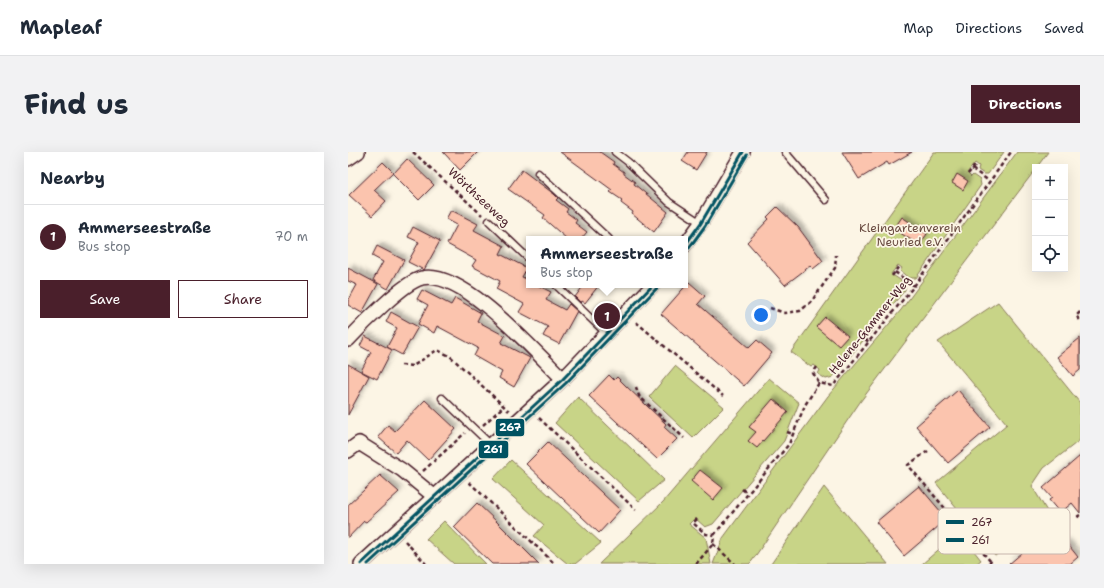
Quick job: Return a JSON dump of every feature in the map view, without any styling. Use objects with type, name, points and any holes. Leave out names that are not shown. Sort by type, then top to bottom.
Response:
[{"type":"street","points":[[348,159],[358,152]]},
{"type":"street","points":[[688,241],[702,223],[743,152]]},
{"type":"street","points":[[348,340],[396,294],[422,278],[446,280],[489,306],[563,379]]},
{"type":"street","points":[[361,564],[563,379],[650,288]]},
{"type":"street","points":[[348,436],[402,470],[435,497]]},
{"type":"street","points":[[348,451],[359,443]]},
{"type":"lane","points":[[614,152],[628,162],[669,202],[702,223]]},
{"type":"lane","points":[[785,152],[826,200]]},
{"type":"lane","points":[[538,173],[606,236]]},
{"type":"lane","name":"Wörthseeweg","points":[[489,221],[526,256]]},
{"type":"lane","points":[[559,288],[607,334]]},
{"type":"lane","points":[[442,398],[491,444]]},
{"type":"path","name":"Wörthseeweg","points":[[413,152],[489,221]]},
{"type":"path","name":"Helene-Gammer-Weg","points":[[714,535],[789,444],[805,405],[819,383],[833,386],[914,286],[946,238],[1011,152]]},
{"type":"path","points":[[968,174],[973,168],[989,182]]},
{"type":"path","points":[[770,308],[785,313],[800,311],[811,302],[835,268],[836,255]]},
{"type":"path","points":[[898,268],[894,273],[914,286]]},
{"type":"path","points":[[1080,312],[1076,316],[1080,320]]},
{"type":"path","points":[[626,314],[723,396]]},
{"type":"path","points":[[865,339],[869,342]]},
{"type":"path","points":[[401,365],[413,366],[437,350],[450,356],[518,420]]},
{"type":"path","points":[[817,367],[813,373],[819,383]]},
{"type":"path","points":[[636,387],[639,396],[684,438]]},
{"type":"path","points":[[414,480],[464,433],[477,431],[504,406]]},
{"type":"path","points":[[530,409],[636,510]]},
{"type":"path","points":[[787,432],[793,434]]},
{"type":"path","points":[[928,451],[908,465],[944,508]]},
{"type":"path","points":[[461,473],[555,564]]},
{"type":"path","points":[[742,489],[748,494]]},
{"type":"path","points":[[1080,514],[1078,516],[1080,518]]},
{"type":"path","points":[[694,521],[706,534],[714,535],[712,544],[696,564]]},
{"type":"path","points":[[397,532],[426,564]]},
{"type":"path","points":[[712,544],[735,564]]},
{"type":"path","points":[[982,554],[990,563]]},
{"type":"green space","name":"Kleingartenverein Neuried e.V.","points":[[934,152],[1004,152],[988,174],[984,174],[978,170],[979,166],[975,163],[967,173],[971,177],[973,175],[980,180],[981,185],[916,278],[909,278],[900,271],[902,268],[898,265],[891,274],[905,283],[905,290],[833,377],[826,379],[818,374],[820,370],[814,365],[811,367],[791,352]]},
{"type":"green space","points":[[1017,152],[1048,152],[1039,164],[1032,164],[1032,174],[860,402],[752,561],[749,564],[713,564],[723,538],[828,396],[901,310]]},
{"type":"green space","points":[[998,302],[1080,403],[1080,440],[1044,468],[1032,486],[1045,508],[956,508],[936,483],[1007,424],[938,342]]},
{"type":"green space","points":[[675,366],[724,407],[693,438],[649,397]]},
{"type":"green space","points":[[769,378],[799,403],[784,441],[713,524],[705,527],[695,518],[689,524],[706,538],[711,564],[599,564],[663,502]]},
{"type":"green space","points":[[578,397],[664,480],[639,501],[555,423]]},
{"type":"green space","points":[[511,460],[601,543],[575,564],[568,564],[534,536],[544,525],[493,479]]},
{"type":"green space","points":[[824,487],[888,564],[771,564]]},
{"type":"green space","points":[[444,521],[486,564],[454,564],[426,539]]},
{"type":"green space","points":[[938,550],[938,554],[976,554],[981,560],[976,564],[922,564]]},
{"type":"building","points":[[443,152],[478,152],[460,170]]},
{"type":"building","points":[[560,152],[600,152],[614,162],[613,164],[635,182],[634,184],[668,212],[654,232],[621,203],[622,200],[610,192],[612,190]]},
{"type":"building","points":[[688,152],[707,152],[696,170],[682,161]]},
{"type":"building","points":[[842,152],[912,152],[889,165],[887,162],[859,179]]},
{"type":"building","points":[[407,159],[434,185],[419,200],[393,174]]},
{"type":"building","points":[[383,162],[393,172],[374,190],[386,201],[372,216],[349,195]]},
{"type":"building","points":[[522,170],[554,194],[558,198],[556,200],[568,209],[566,212],[577,220],[575,223],[587,232],[584,236],[564,236],[543,218],[545,215],[508,189]]},
{"type":"building","points":[[957,174],[968,181],[963,190],[952,183]]},
{"type":"building","points":[[777,207],[798,227],[823,261],[813,269],[810,266],[785,285],[747,242],[769,219],[767,217]]},
{"type":"building","points":[[451,210],[478,224],[474,230],[504,246],[500,254],[526,267],[522,277],[526,279],[526,288],[543,288],[551,292],[546,300],[565,310],[569,304],[577,311],[559,344],[543,336],[548,327],[519,312],[524,304],[496,289],[500,281],[472,266],[476,260],[447,244],[457,225],[446,219]]},
{"type":"building","points":[[902,217],[927,234],[919,245],[894,229]]},
{"type":"building","points":[[413,227],[440,241],[424,270],[408,262],[419,242],[408,237]]},
{"type":"building","points":[[377,246],[404,260],[388,289],[373,280],[383,262],[372,256]]},
{"type":"building","points":[[348,268],[378,284],[362,313],[348,305],[348,301],[357,285],[348,281]]},
{"type":"building","points":[[689,282],[705,296],[698,304],[749,348],[757,340],[772,353],[744,386],[661,314],[684,288],[688,288]]},
{"type":"building","points":[[582,288],[597,288],[585,303],[582,301],[581,303],[575,297]]},
{"type":"building","points":[[422,290],[451,305],[455,298],[481,313],[477,321],[505,336],[501,343],[530,358],[514,387],[499,378],[502,372],[474,356],[478,348],[437,326],[434,333],[418,324],[428,305],[417,299]]},
{"type":"building","points":[[391,312],[418,327],[402,355],[387,347],[397,328],[386,322]]},
{"type":"building","points":[[825,317],[848,336],[839,346],[816,327]]},
{"type":"building","points":[[365,336],[392,350],[377,379],[361,371],[371,352],[360,346]]},
{"type":"building","points":[[1080,338],[1080,370],[1073,376],[1057,357]]},
{"type":"building","points":[[348,364],[369,376],[348,415]]},
{"type":"building","points":[[609,375],[614,380],[617,377],[666,424],[664,427],[677,439],[657,459],[589,396]]},
{"type":"building","points":[[958,390],[990,427],[948,463],[916,426]]},
{"type":"building","points":[[773,399],[788,412],[757,448],[748,441],[756,432],[749,427]]},
{"type":"building","points":[[425,400],[456,429],[428,460],[407,440],[396,453],[378,437],[388,425],[395,431]]},
{"type":"building","points":[[548,442],[620,510],[599,533],[526,464]]},
{"type":"building","points":[[1080,456],[1080,513],[1072,503],[1066,508],[1056,508],[1049,500],[1052,498],[1043,488]]},
{"type":"building","points":[[700,470],[723,488],[713,500],[691,481]]},
{"type":"building","points":[[380,475],[399,492],[366,522],[364,521],[348,538],[348,505]]},
{"type":"building","points":[[919,486],[938,508],[938,527],[904,556],[876,522]]},
{"type":"building","points":[[477,503],[539,564],[492,564],[454,527]]},
{"type":"building","points":[[1070,547],[1078,557],[1070,564],[1009,564],[1021,554],[1070,554]]},
{"type":"transit line","name":"267","points":[[688,241],[701,223],[743,152]]},
{"type":"transit line","name":"261","points":[[689,248],[705,226],[747,155]]},
{"type":"transit line","name":"267","points":[[361,564],[563,379],[650,288]]},
{"type":"transit line","name":"261","points":[[368,564],[566,383],[657,288]]},
{"type":"place","name":"Ammerseestraße","points":[[607,316]]}]
